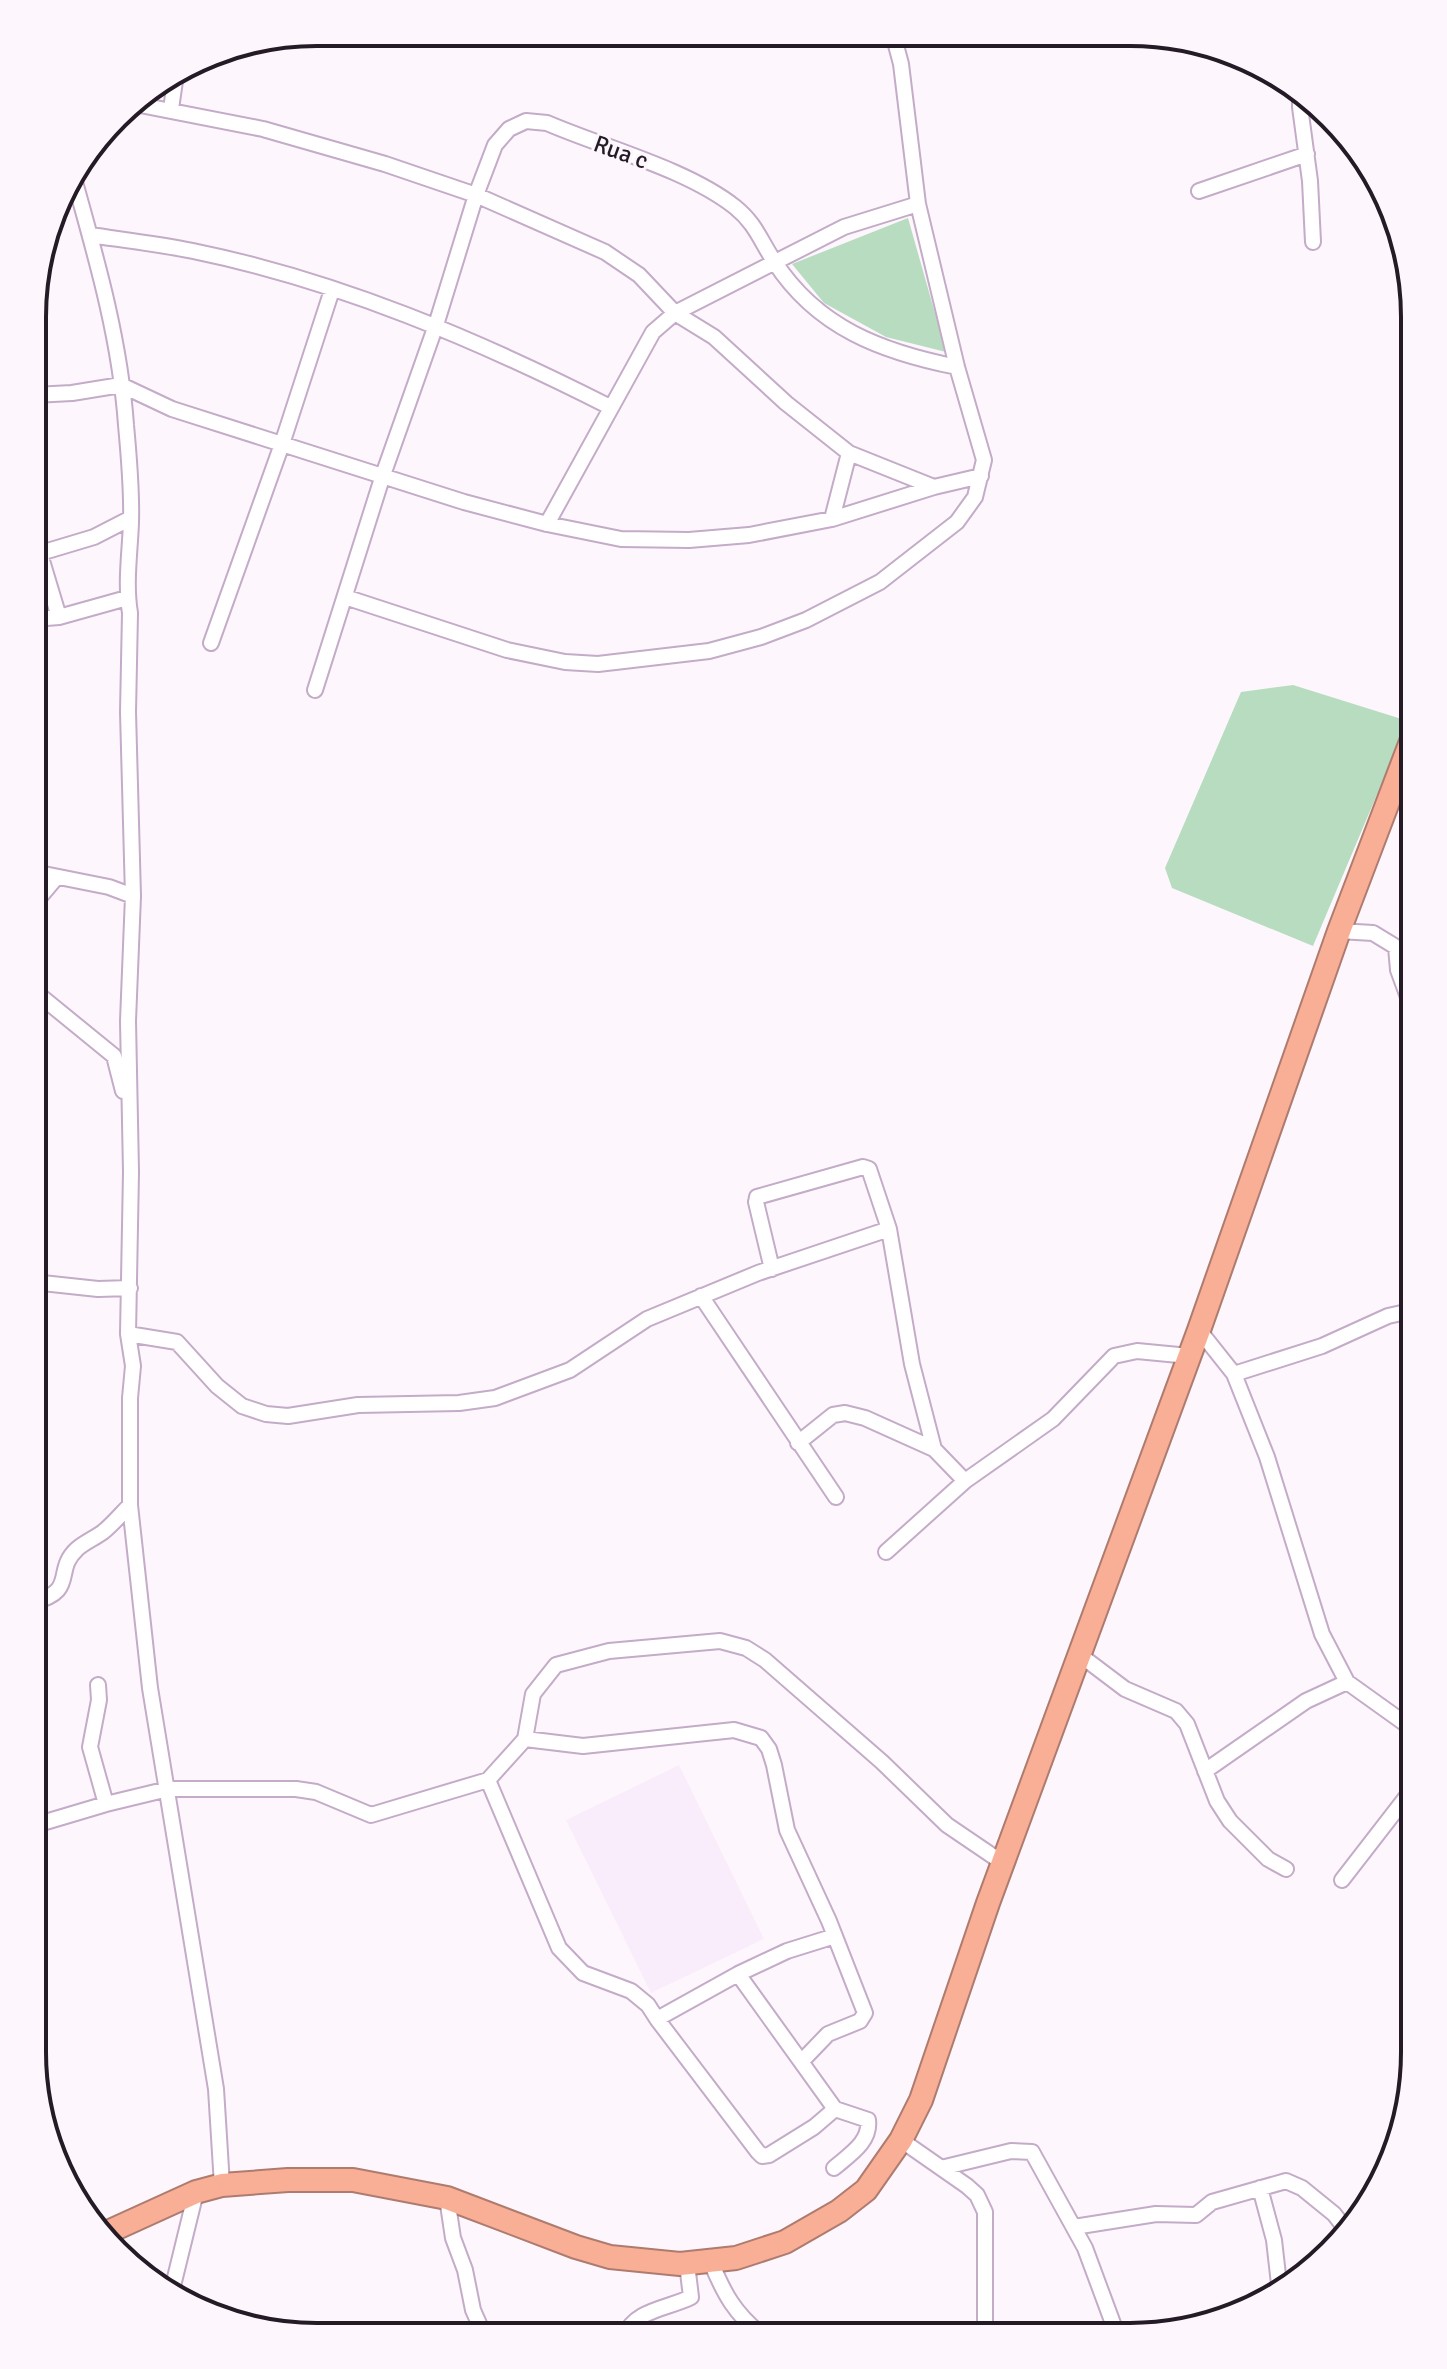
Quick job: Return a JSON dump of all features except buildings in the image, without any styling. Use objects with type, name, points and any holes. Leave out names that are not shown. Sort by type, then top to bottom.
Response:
[{"type":"highway","points":[[113,2230],[196,2192],[222,2185],[288,2180],[353,2180],[447,2198],[610,2257],[687,2264],[751,2254],[785,2242],[839,2211],[866,2190],[901,2140],[921,2100],[1003,1863],[1199,1330],[1339,931],[1401,788]]},
{"type":"street","points":[[345,597],[507,650],[565,662],[598,664],[709,651],[761,637],[806,620],[880,582],[957,522],[975,497],[984,460],[957,367],[918,204],[896,46]]},
{"type":"street","points":[[171,109],[174,87]]},
{"type":"street","points":[[148,106],[291,137],[385,164],[476,195],[605,252],[639,275],[675,313],[714,337],[786,403],[849,453],[934,487]]},
{"type":"street","points":[[1300,106],[1307,154],[1313,242]]},
{"type":"street","name":"Rua c","points":[[476,195],[495,145],[509,129],[526,121],[547,123],[675,172],[734,206],[758,229],[774,261]]},
{"type":"street","points":[[1199,191],[1307,154]]},
{"type":"street","points":[[77,191],[111,312],[126,420],[131,518],[127,598],[133,896],[128,1021],[131,1172],[128,1334],[133,1366],[130,1505],[150,1688],[216,2089],[222,2185]]},
{"type":"street","points":[[315,690],[476,195]]},
{"type":"street","points":[[547,524],[653,332],[675,313],[844,227],[918,204]]},
{"type":"street","points":[[90,235],[192,251],[332,290],[436,325],[610,407]]},
{"type":"street","points":[[774,261],[828,321],[879,346],[957,367]]},
{"type":"street","points":[[211,643],[282,444],[332,290]]},
{"type":"street","points":[[46,394],[121,385],[172,409],[464,502],[621,539],[689,540],[749,535],[832,519],[934,487],[981,476]]},
{"type":"street","points":[[832,519],[849,453]]},
{"type":"street","points":[[46,551],[94,537],[131,518]]},
{"type":"street","points":[[46,581],[59,617]]},
{"type":"street","points":[[46,618],[127,598]]},
{"type":"street","points":[[46,875],[89,882],[133,896]]},
{"type":"street","points":[[46,890],[56,878]]},
{"type":"street","points":[[1339,931],[1373,933],[1396,947],[1401,977]]},
{"type":"street","points":[[46,1001],[114,1056],[119,1066],[128,1115]]},
{"type":"street","points":[[772,1269],[757,1197],[863,1167],[869,1169],[889,1229],[912,1364],[934,1449]]},
{"type":"street","points":[[128,1334],[177,1342],[206,1376],[242,1406],[266,1414],[288,1416],[358,1405],[459,1403],[495,1398],[570,1370],[647,1319],[772,1269],[889,1229]]},
{"type":"street","points":[[46,1283],[98,1289],[130,1288]]},
{"type":"street","points":[[701,1296],[836,1497]]},
{"type":"street","points":[[1234,1374],[1322,1346],[1400,1313]]},
{"type":"street","points":[[1199,1330],[1234,1374],[1267,1457],[1322,1634],[1347,1682],[1400,1720]]},
{"type":"street","points":[[886,1552],[965,1481],[1053,1419],[1114,1356],[1137,1351],[1189,1356]]},
{"type":"street","points":[[798,1443],[833,1415],[845,1413],[865,1418],[934,1449],[965,1481]]},
{"type":"street","points":[[46,1598],[60,1588],[71,1556],[102,1533],[130,1505]]},
{"type":"street","points":[[46,1822],[168,1789],[296,1789],[316,1792],[371,1815],[488,1780],[525,1739],[533,1694],[556,1665],[609,1651],[720,1641],[746,1648],[765,1660],[882,1762],[947,1825],[1003,1863]]},
{"type":"street","points":[[1080,1655],[1125,1689],[1176,1711],[1187,1724],[1217,1801],[1230,1821],[1268,1859],[1286,1869]]},
{"type":"street","points":[[1205,1771],[1306,1701],[1347,1682]]},
{"type":"street","points":[[98,1685],[99,1700],[90,1747],[106,1804]]},
{"type":"street","points":[[525,1739],[583,1746],[734,1730],[761,1738],[769,1749],[774,1765],[787,1830],[835,1936],[865,2015],[860,2021],[828,2034],[802,2061]]},
{"type":"street","points":[[488,1780],[559,1948],[583,1973],[631,1991],[648,2005],[717,2101],[762,2156],[769,2155],[814,2127],[835,2109]]},
{"type":"street","points":[[1342,1880],[1400,1805]]},
{"type":"street","points":[[657,2019],[787,1951],[835,1936]]},
{"type":"street","points":[[738,1974],[835,2109],[868,2120],[865,2138],[834,2168]]},
{"type":"street","points":[[901,2140],[977,2195],[985,2212],[985,2323]]},
{"type":"street","points":[[941,2168],[1011,2151],[1032,2152],[1091,2262],[1113,2323]]},
{"type":"street","points":[[1074,2227],[1156,2214],[1196,2215],[1212,2202],[1286,2181],[1296,2185],[1340,2222]]},
{"type":"street","points":[[1260,2188],[1274,2240],[1278,2279]]},
{"type":"street","points":[[174,2282],[196,2192]]},
{"type":"street","points":[[447,2198],[453,2238],[479,2323]]},
{"type":"street","points":[[711,2262],[722,2289],[747,2323]]},
{"type":"street","points":[[631,2323],[691,2297],[687,2264]]},
{"type":"shaded area","points":[[679,1765],[764,1939],[651,1993],[566,1820]]},
{"type":"green space","points":[[908,218],[946,352],[886,337],[824,303],[792,264]]},
{"type":"green space","points":[[1293,685],[1401,719],[1401,738],[1313,946],[1172,888],[1165,868],[1241,692]]}]
